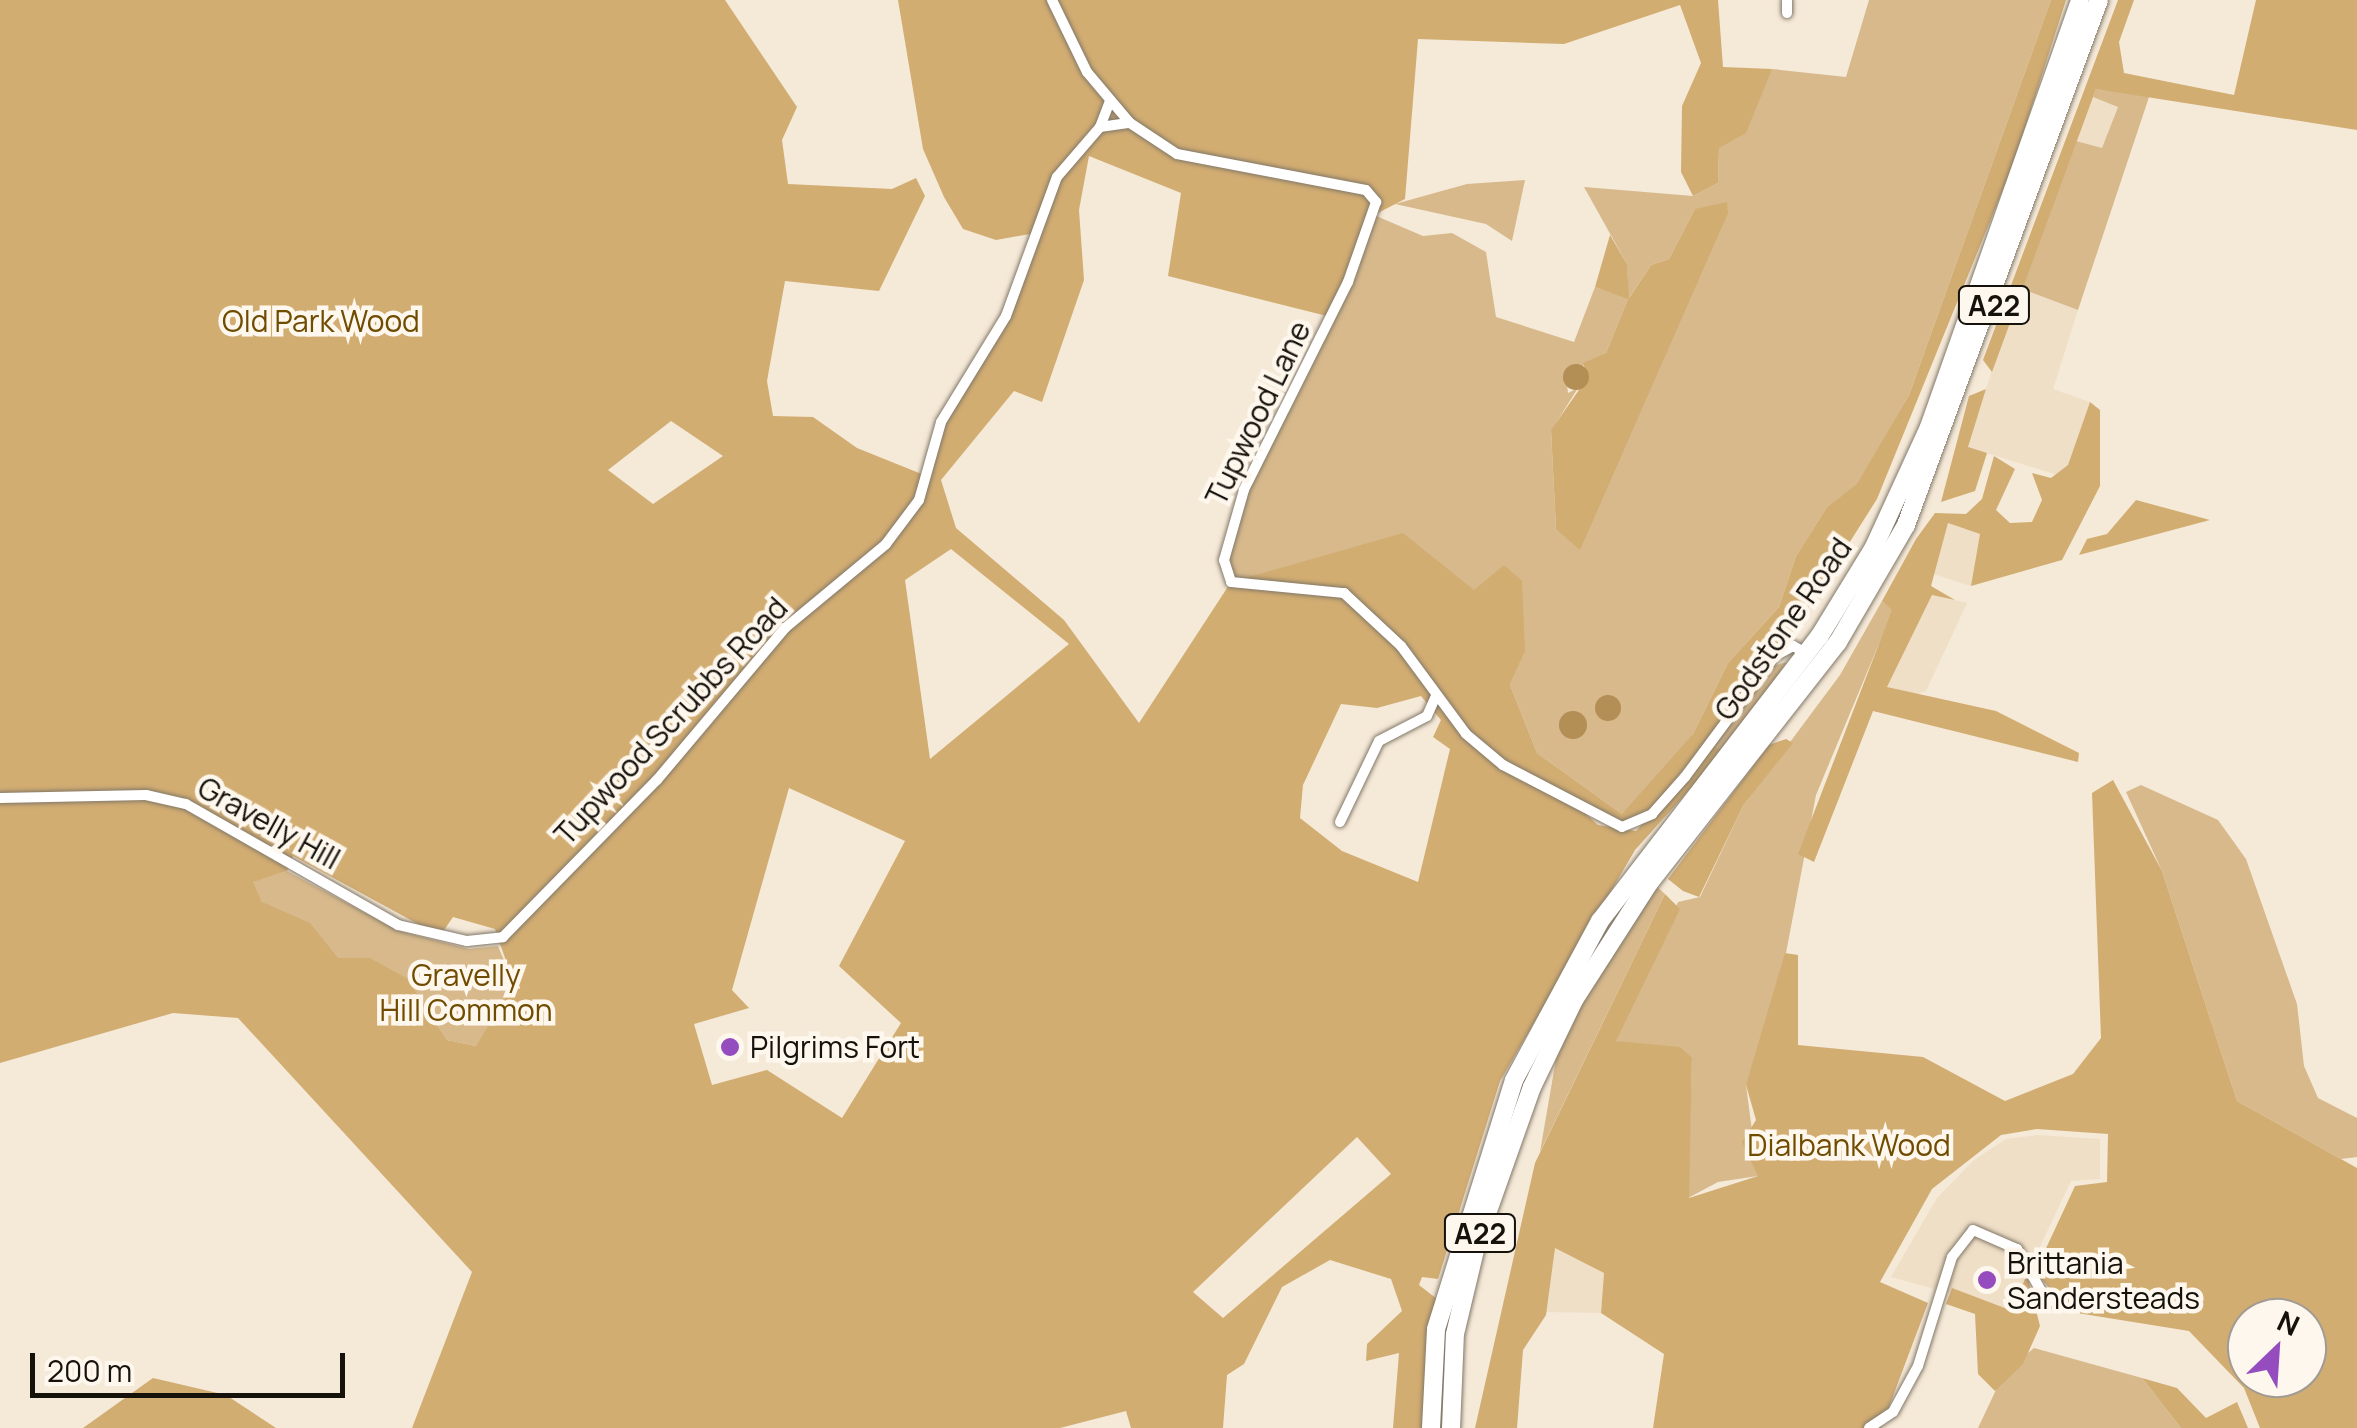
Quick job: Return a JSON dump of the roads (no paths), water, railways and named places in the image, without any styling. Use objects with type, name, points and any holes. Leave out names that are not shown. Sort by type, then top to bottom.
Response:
[{"type":"highway","name":"Godstone Road","points":[[1431,1428],[1436,1329],[1459,1234],[1514,1080],[1600,921],[1806,653],[1874,549],[1922,443],[2080,0]]},
{"type":"highway","name":"Godstone Road","points":[[1451,1428],[1456,1334],[1477,1242],[1550,1048],[1649,883],[1838,642],[1906,525],[2100,0]]},
{"type":"street","name":"Tupwood Lane","points":[[1052,0],[1110,100],[1130,122],[1178,154],[1372,194],[1374,215],[1348,282],[1244,490],[1224,560],[1231,582],[1244,588],[1296,582],[1344,593],[1392,636],[1435,697],[1504,765],[1622,827],[1652,814],[1685,777],[1775,656],[1793,646],[1806,653]]},
{"type":"street","points":[[1100,128],[1110,100]]},
{"type":"street","points":[[1100,128],[1130,122]]},
{"type":"street","name":"Tupwood Scrubbs Road","points":[[503,937],[657,780],[785,628],[886,544],[919,500],[940,422],[1006,316],[1057,177],[1100,128]]},
{"type":"street","points":[[1340,822],[1378,741],[1428,716],[1435,697]]},
{"type":"street","name":"Gravelly Hill","points":[[0,798],[167,798],[216,817],[398,925],[469,941],[503,937]]},
{"type":"street","points":[[1869,1428],[1893,1412],[1918,1366],[1952,1258],[1973,1230],[2018,1249],[2048,1303]]},
{"type":"place","name":"Pilgrims Fort","points":[[730,1047]]},
{"type":"place","name":"Brittania Sandersteads","points":[[1987,1280]]},
{"type":"park label","name":"Old Park Wood","points":[[321,321]]},
{"type":"park label","name":"Gravelly Hill Common","points":[[466,992]]},
{"type":"park label","name":"Dialbank Wood","points":[[1849,1145]]}]
